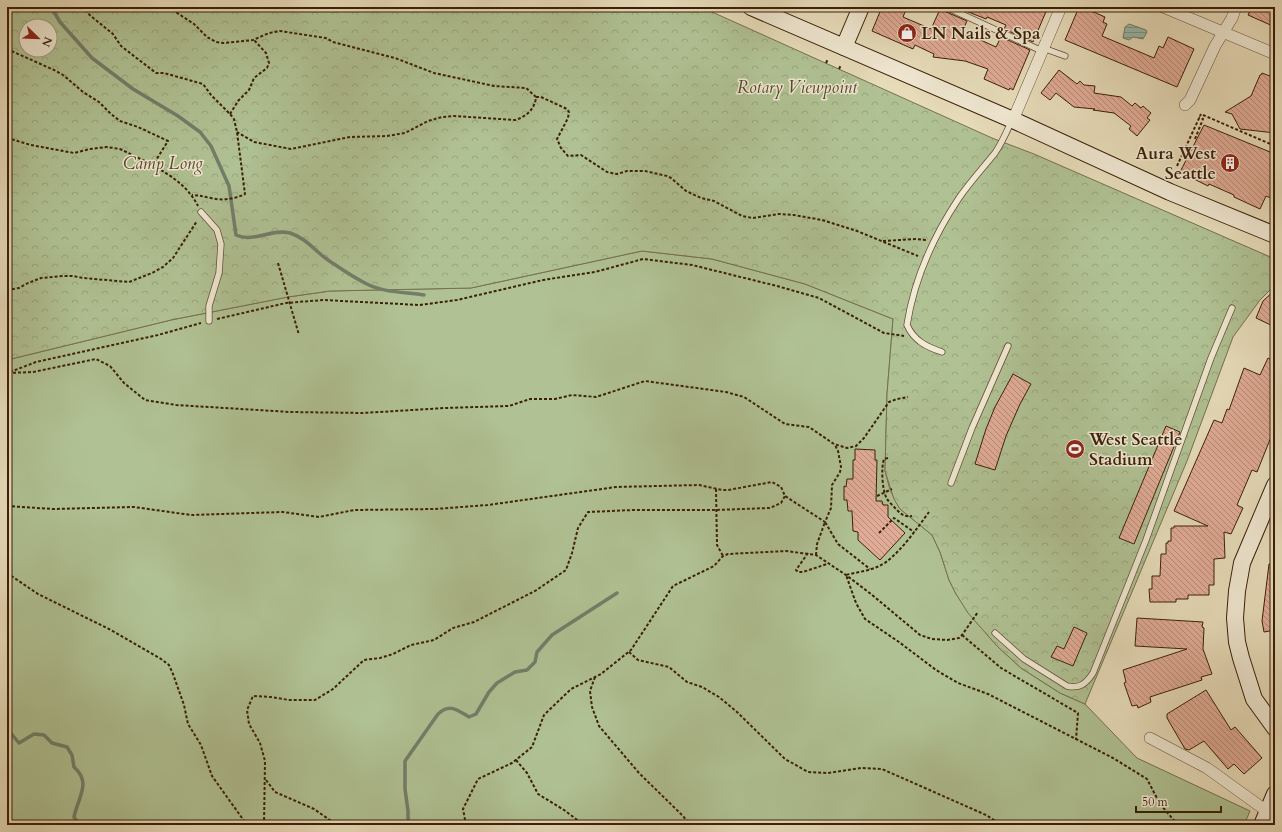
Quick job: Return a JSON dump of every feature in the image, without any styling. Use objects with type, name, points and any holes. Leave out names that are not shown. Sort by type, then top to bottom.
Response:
[{"type":"main road","points":[[844,47],[861,7]]},
{"type":"main road","points":[[760,9],[1013,120],[1170,192],[1275,235]]},
{"type":"main road","points":[[1275,485],[1242,563],[1237,591],[1235,618],[1237,642],[1254,699],[1275,728]]},
{"type":"main road","points":[[1265,819],[1275,794]]},
{"type":"street","points":[[1013,120],[1061,7]]},
{"type":"street","points":[[1163,7],[1275,54]]},
{"type":"street","points":[[1185,105],[1190,100],[1215,46],[1222,32],[1232,18],[1236,7]]},
{"type":"street","points":[[1150,738],[1207,768],[1265,819]]},
{"type":"lane","points":[[946,7],[1043,49],[1065,56]]},
{"type":"lane","points":[[942,352],[921,343],[911,333],[907,325],[915,290],[925,259],[950,212],[996,151],[1013,120]]},
{"type":"lane","points":[[201,212],[217,230],[221,244],[219,273],[209,306],[209,321]]},
{"type":"lane","points":[[995,633],[1024,659],[1066,686],[1077,687],[1082,685],[1089,678],[1146,540],[1211,358],[1232,308]]},
{"type":"lane","points":[[951,483],[972,428],[1008,346]]},
{"type":"path","points":[[82,7],[113,34],[121,46],[156,73],[164,73],[203,84],[211,95],[234,119],[245,194],[234,198],[218,200],[192,195]]},
{"type":"path","points":[[168,7],[194,24],[207,37],[216,42],[223,43],[253,40],[269,33],[280,32],[326,38],[333,42],[395,58],[434,73],[494,86],[526,88],[536,97],[535,104],[521,119],[515,120],[454,116],[442,117],[428,120],[405,132],[387,136],[350,137],[291,149],[254,142],[237,132]]},
{"type":"path","points":[[230,114],[238,101],[249,90],[254,78],[267,68],[269,63],[266,53],[253,40]]},
{"type":"path","points":[[7,49],[63,75],[83,92],[99,102],[120,121],[138,126],[168,141],[153,165]]},
{"type":"path","points":[[826,63],[828,59]]},
{"type":"path","points":[[839,69],[841,65]]},
{"type":"path","points":[[536,97],[542,97],[567,109],[570,112],[557,139],[564,153],[568,156],[581,155],[607,172],[617,174],[627,171],[645,172],[666,176],[671,178],[686,191],[701,198],[714,201],[742,216],[753,218],[779,214],[809,218],[835,224],[917,255]]},
{"type":"path","points":[[1177,166],[1202,114],[1275,146]]},
{"type":"path","points":[[1195,139],[1204,119],[1199,118]]},
{"type":"path","points":[[7,138],[31,145],[74,153],[107,147],[120,149],[153,165],[173,177],[192,195],[201,212],[193,228],[173,258],[152,273],[129,282],[73,276],[41,278],[19,288],[7,290]]},
{"type":"path","points":[[882,241],[915,239],[926,240]]},
{"type":"path","points":[[7,373],[36,362],[158,335],[240,312],[289,303],[323,300],[420,305],[457,300],[543,280],[595,272],[643,259],[692,265],[819,298],[884,332],[906,337]]},
{"type":"path","points":[[278,263],[299,335]]},
{"type":"path","points":[[7,373],[33,372],[96,359],[110,366],[124,383],[145,400],[176,406],[290,412],[364,413],[509,406],[530,399],[555,399],[572,395],[596,397],[645,381],[726,392],[744,397],[785,424],[809,427],[834,444],[843,447],[856,446],[864,438],[890,402],[897,398],[908,397]]},
{"type":"path","points":[[816,555],[816,544],[831,508],[832,485],[840,472],[841,467],[838,451],[834,444]]},
{"type":"path","points":[[888,458],[884,459],[883,465],[885,493],[887,499],[905,516],[912,516]]},
{"type":"path","points":[[7,506],[53,509],[134,506],[191,515],[283,512],[319,517],[354,510],[435,509],[488,505],[616,487],[699,485],[728,490],[772,482],[781,487],[785,496],[825,522],[838,544],[870,569]]},
{"type":"path","points":[[716,489],[715,510],[717,545],[723,556]]},
{"type":"path","points":[[877,496],[892,489]]},
{"type":"path","points":[[264,825],[265,761],[260,743],[250,724],[247,710],[253,696],[289,700],[315,700],[333,689],[364,660],[380,658],[410,645],[434,640],[453,628],[474,622],[535,591],[566,570],[572,554],[578,528],[588,512],[770,508],[781,502],[785,496]]},
{"type":"path","points":[[846,575],[880,566],[894,555],[930,512]]},
{"type":"path","points":[[879,533],[894,518],[914,532]]},
{"type":"path","points":[[466,825],[463,809],[478,779],[516,760],[532,747],[544,715],[571,689],[601,674],[629,652],[674,586],[714,566],[723,556],[728,554],[776,551],[816,555],[871,594],[920,635],[938,640],[959,638],[978,612]]},
{"type":"path","points":[[808,553],[796,570],[798,572],[803,572],[827,564]]},
{"type":"path","points":[[7,573],[38,594],[109,629],[161,659],[168,665],[182,699],[188,724],[201,745],[212,776],[247,825]]},
{"type":"path","points":[[846,575],[856,603],[865,619],[936,670],[958,683],[988,694],[1113,758],[1147,779],[1160,804],[1178,825]]},
{"type":"path","points":[[962,635],[1001,668],[1078,713],[1076,740]]},
{"type":"path","points":[[629,652],[638,660],[669,667],[687,682],[702,687],[719,697],[737,712],[785,759],[808,772],[828,773],[861,768],[882,768],[986,815],[1002,825]]},
{"type":"path","points":[[595,677],[590,691],[592,708],[599,726],[639,773],[691,825]]},
{"type":"path","points":[[516,760],[527,773],[538,794],[564,810],[584,825]]},
{"type":"path","points":[[265,779],[275,792],[314,809],[337,825]]},
{"type":"green space","name":"Camp Long","points":[[7,7],[701,7],[992,138],[1034,154],[1275,259],[1275,285],[1260,300],[1233,337],[1187,461],[1085,704],[1060,693],[1021,668],[997,646],[968,613],[956,594],[949,580],[940,552],[932,535],[900,509],[894,499],[885,471],[887,394],[893,319],[805,284],[712,259],[642,251],[471,288],[330,291],[288,297],[171,320],[7,360]]},
{"type":"green space","points":[[642,251],[712,259],[805,284],[893,319],[887,394],[885,471],[890,490],[900,509],[932,535],[940,552],[949,580],[968,612],[997,646],[1021,668],[1060,693],[1085,704],[1137,758],[1250,811],[1244,825],[7,825],[7,360],[171,320],[288,297],[330,291],[471,288]]},
{"type":"shaded area","points":[[1129,24],[1146,30],[1147,32],[1143,39],[1133,37],[1129,40],[1123,38],[1125,27]]},
{"type":"building","points":[[882,7],[907,7],[903,17],[931,29],[942,7],[944,11],[967,21],[961,34],[974,37],[996,47],[1001,37],[1030,50],[1013,90],[1010,88],[1009,90],[984,79],[988,69],[965,61],[933,57],[934,54],[915,45],[913,49],[872,31]]},
{"type":"building","points":[[956,7],[1048,7],[1033,42],[1004,29],[1006,25]]},
{"type":"building","points":[[1079,7],[1105,17],[1103,22],[1107,24],[1102,36],[1154,58],[1159,46],[1163,48],[1168,37],[1194,49],[1177,87],[1065,40]]},
{"type":"building","points":[[1252,7],[1275,7],[1275,27],[1248,15]]},
{"type":"building","points":[[1059,70],[1077,84],[1080,81],[1084,85],[1095,86],[1094,93],[1121,97],[1132,106],[1135,103],[1141,108],[1143,106],[1151,113],[1147,118],[1150,120],[1137,136],[1129,129],[1131,126],[1114,113],[1074,107],[1056,93],[1050,100],[1041,93]]},
{"type":"building","points":[[1262,73],[1275,78],[1275,133],[1240,129],[1232,114],[1225,112],[1251,96]]},
{"type":"building","name":"Aura West Seattle","points":[[1204,125],[1275,154],[1275,191],[1271,198],[1266,196],[1260,209],[1234,197],[1234,195],[1209,184],[1208,186],[1180,172]]},
{"type":"building","points":[[1275,290],[1275,327],[1256,318],[1263,301]]},
{"type":"building","points":[[1268,358],[1275,362],[1275,427],[1257,472],[1252,470],[1237,505],[1243,508],[1231,534],[1224,532],[1225,558],[1214,559],[1214,585],[1209,585],[1209,595],[1188,595],[1188,599],[1176,599],[1176,602],[1150,602],[1149,589],[1152,589],[1152,576],[1160,576],[1161,554],[1166,554],[1166,543],[1171,541],[1171,528],[1174,528],[1174,526],[1208,526],[1174,511],[1214,420],[1222,423],[1227,409],[1229,410],[1244,368],[1260,375]]},
{"type":"building","points":[[1013,374],[1031,384],[1020,404],[1006,436],[995,470],[975,464],[986,429],[995,407]]},
{"type":"building","points":[[1166,426],[1180,432],[1134,544],[1119,538]]},
{"type":"building","points":[[855,449],[875,450],[875,460],[877,460],[876,501],[882,501],[883,505],[888,505],[888,517],[905,533],[880,560],[858,540],[858,532],[853,531],[852,511],[848,511],[847,500],[844,500],[844,486],[846,487],[847,479],[853,479],[853,460],[855,460]]},
{"type":"building","points":[[1269,564],[1275,564],[1275,630],[1264,632],[1262,621]]},
{"type":"building","points":[[1137,618],[1203,622],[1203,649],[1212,674],[1201,677],[1202,680],[1150,697],[1151,702],[1138,708],[1137,705],[1132,706],[1124,683],[1126,682],[1123,670],[1187,649],[1135,646]]},
{"type":"building","points":[[1074,627],[1087,633],[1073,666],[1051,657],[1057,646],[1064,649]]},
{"type":"building","points":[[1206,690],[1231,730],[1235,727],[1262,758],[1244,774],[1234,764],[1228,769],[1204,741],[1189,750],[1185,749],[1167,718],[1167,714]]},
{"type":"waterway","points":[[51,7],[60,22],[92,58],[133,89],[178,116],[200,132],[211,146],[229,186],[236,235],[243,237],[256,237],[276,232],[290,233],[301,238],[328,260],[367,284],[388,291],[424,295]]},
{"type":"waterway","points":[[408,825],[405,789],[405,761],[438,714],[450,708],[469,717],[476,714],[489,692],[497,683],[515,672],[527,670],[535,662],[537,652],[552,635],[617,593]]},
{"type":"waterway","points":[[7,731],[9,731],[19,743],[34,734],[44,735],[52,743],[67,747],[72,755],[74,767],[79,773],[83,785],[74,817],[79,825]]},
{"type":"place","name":"LN Nails & Spa","points":[[907,33]]},
{"type":"place","name":"Aura West Seattle","points":[[1230,163]]},
{"type":"place","name":"West Seattle Stadium","points":[[1075,449]]},
{"type":"park label","name":"Rotary Viewpoint","points":[[797,87]]}]
